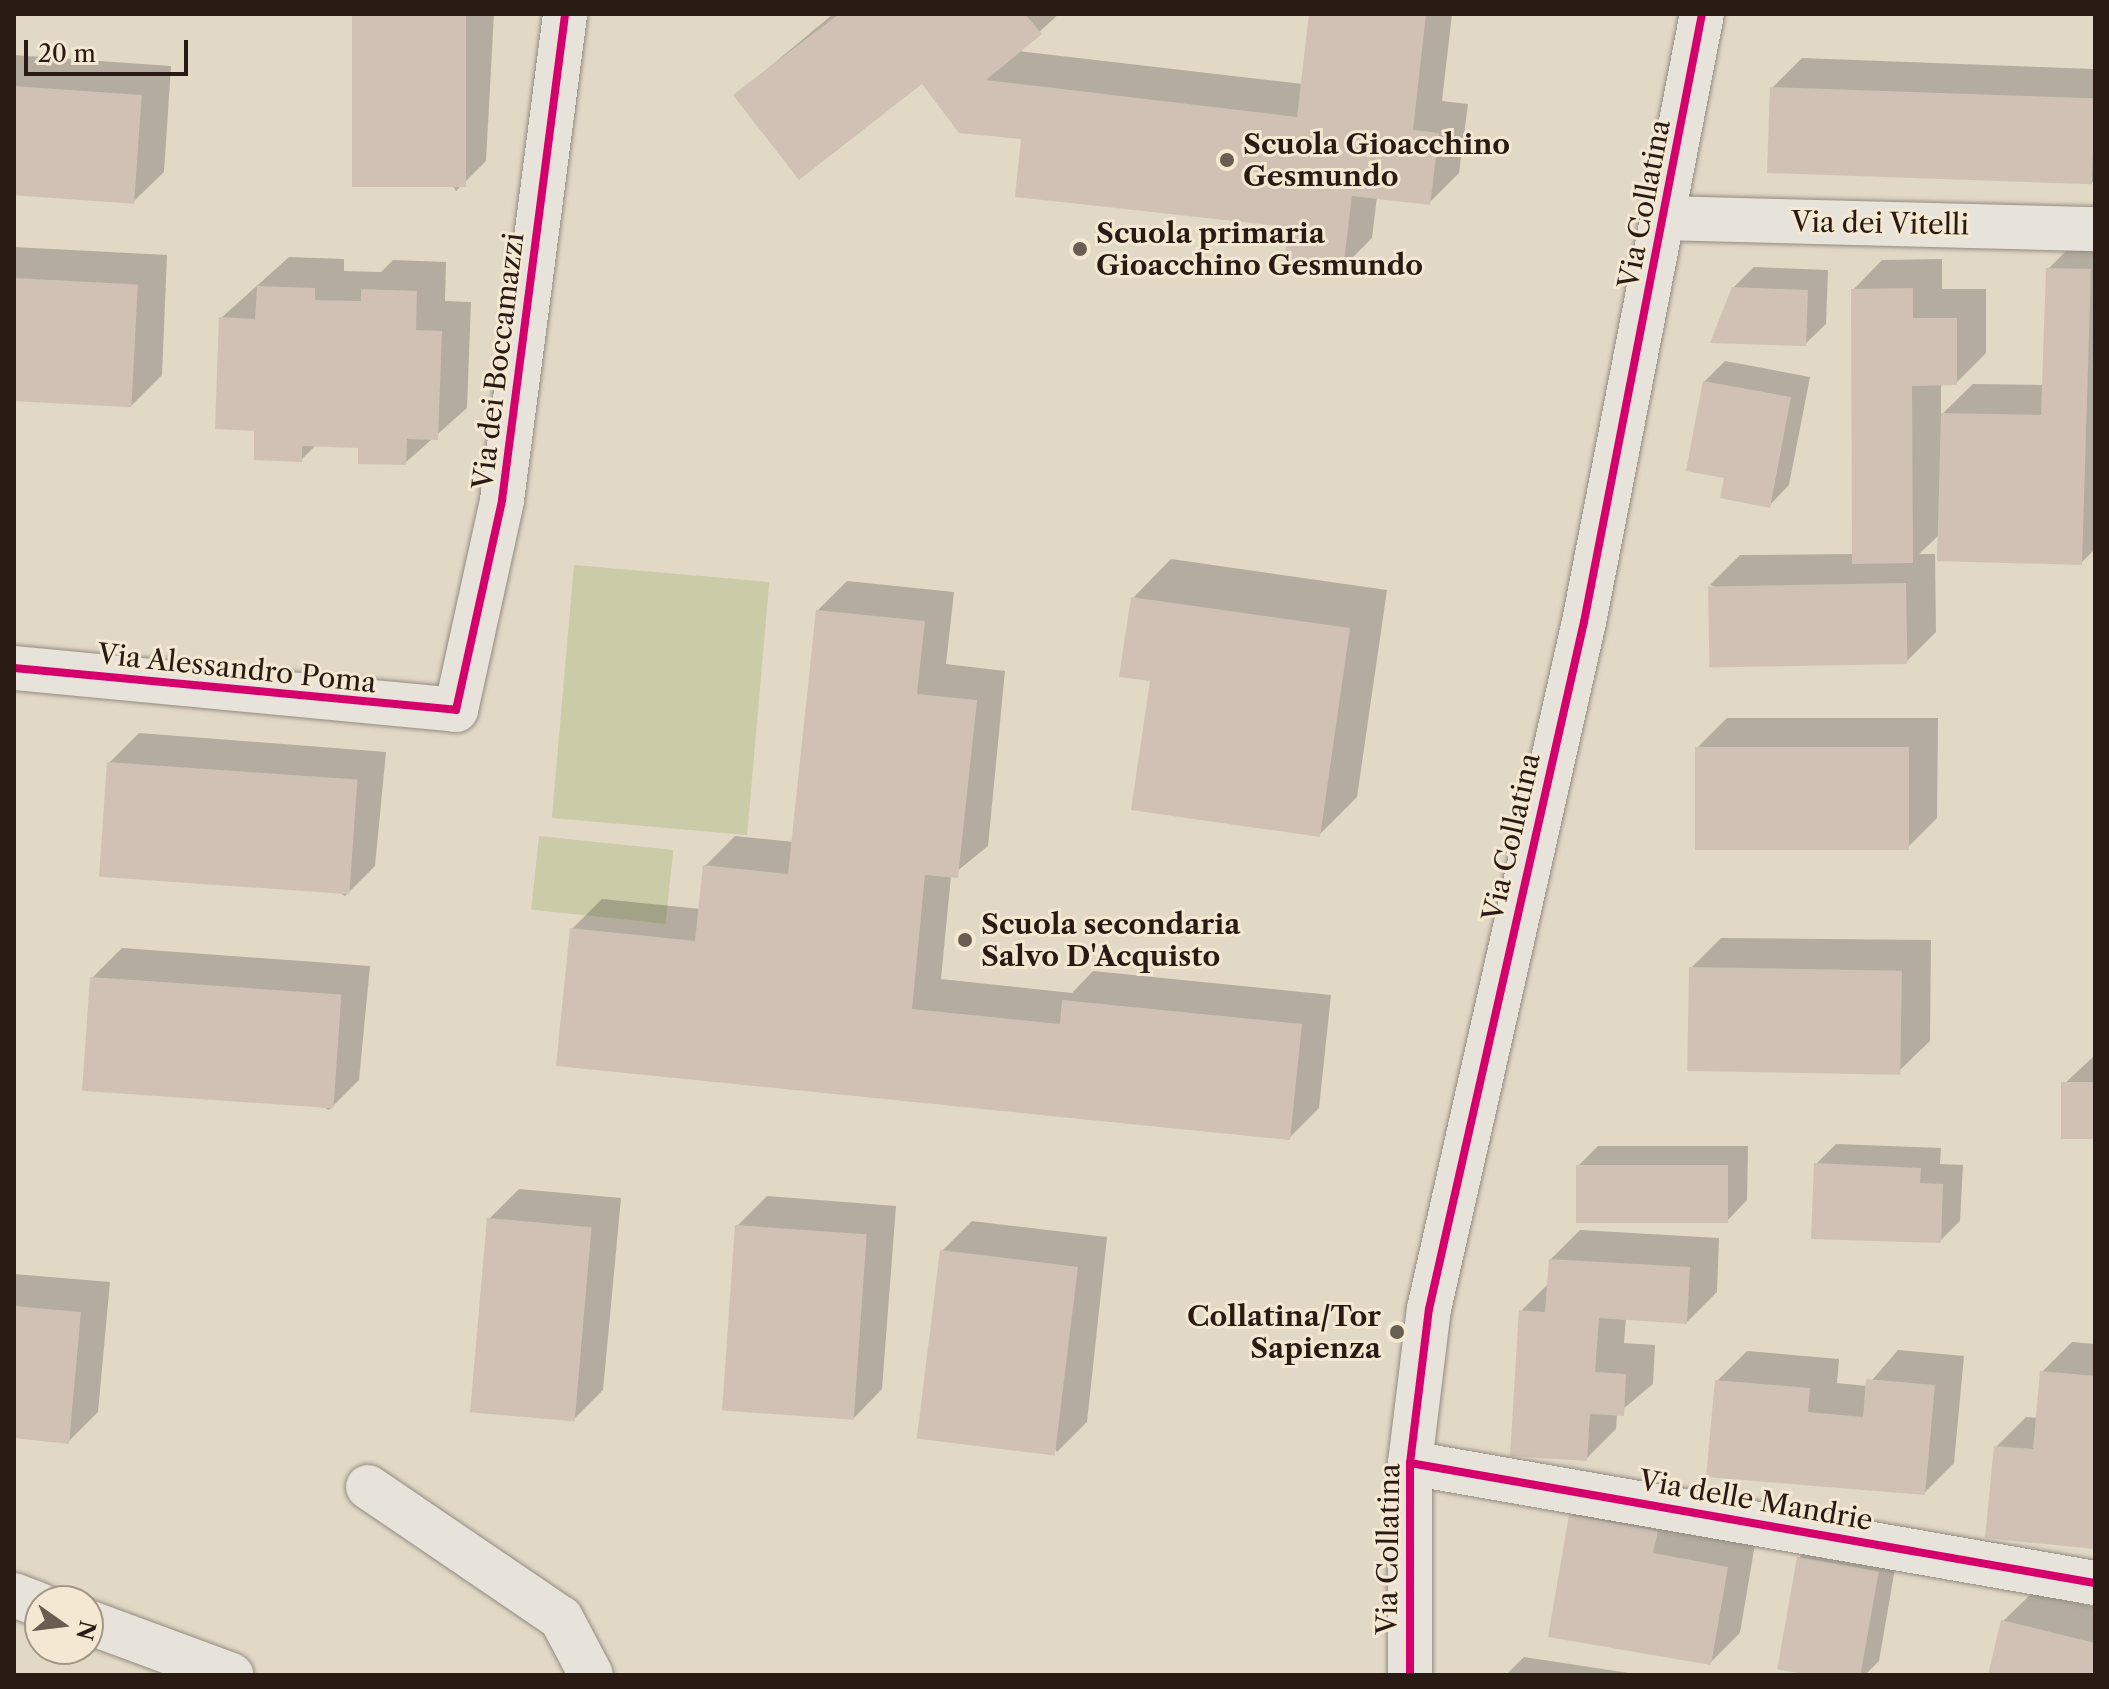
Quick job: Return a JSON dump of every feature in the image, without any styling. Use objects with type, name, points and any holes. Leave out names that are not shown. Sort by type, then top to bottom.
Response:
[{"type":"street","name":"Via dei Boccamazzi","points":[[456,710],[502,500],[565,14]]},
{"type":"street","name":"Via Collatina","points":[[1410,1675],[1410,1463],[1450,1191],[1584,622],[1702,14]]},
{"type":"street","name":"Via dei Vitelli","points":[[1664,218],[2095,229]]},
{"type":"street","name":"Via Alessandro Poma","points":[[14,668],[456,710]]},
{"type":"street","name":"Via delle Mandrie","points":[[1410,1463],[2095,1583]]},
{"type":"street","points":[[368,1487],[561,1618],[591,1675]]},
{"type":"street","points":[[104,1628],[231,1675]]},
{"type":"green space","points":[[574,565],[769,582],[747,835],[552,818]]},
{"type":"green space","points":[[539,836],[673,850],[666,924],[531,910]]},
{"type":"building","points":[[352,14],[466,14],[466,187],[352,187]]},
{"type":"building","name":"Scuola Gioacchino Gesmundo","points":[[839,14],[1025,14],[1042,34],[986,80],[1297,117],[1309,14],[1426,14],[1413,130],[1439,133],[1430,205],[1352,196],[1343,270],[1284,264],[1288,227],[1015,197],[1021,139],[959,133],[922,84],[799,180],[733,95]]},
{"type":"building","points":[[14,86],[142,95],[134,204],[14,195]]},
{"type":"building","points":[[1770,87],[2095,98],[2092,184],[1767,173]]},
{"type":"building","points":[[2046,268],[2091,269],[2082,565],[1937,561],[1941,413],[2041,415]]},
{"type":"building","points":[[14,278],[138,284],[131,407],[14,401]]},
{"type":"building","points":[[257,286],[315,288],[315,300],[361,301],[361,289],[417,291],[416,330],[442,331],[438,440],[407,439],[406,465],[358,464],[358,448],[302,446],[302,462],[254,460],[254,431],[215,429],[219,317],[255,319]]},
{"type":"building","points":[[1732,287],[1808,290],[1806,346],[1710,343]]},
{"type":"building","points":[[1913,288],[1913,318],[1957,318],[1957,385],[1912,386],[1913,563],[1852,564],[1851,289]]},
{"type":"building","points":[[1703,381],[1791,397],[1770,508],[1720,498],[1724,478],[1686,471]]},
{"type":"building","points":[[1906,583],[1907,664],[1709,667],[1708,586]]},
{"type":"building","points":[[1131,597],[1350,628],[1320,837],[1131,810],[1150,681],[1119,677]]},
{"type":"building","points":[[816,610],[925,621],[917,694],[977,700],[958,878],[925,875],[912,1009],[1060,1024],[1062,1000],[1302,1024],[1290,1140],[556,1066],[570,928],[695,941],[703,865],[788,874]]},
{"type":"building","points":[[1695,747],[1909,747],[1909,850],[1695,850]]},
{"type":"building","points":[[107,762],[357,780],[349,894],[99,877]]},
{"type":"building","points":[[1689,967],[1902,971],[1900,1075],[1687,1071]]},
{"type":"building","points":[[90,977],[341,995],[333,1108],[82,1091]]},
{"type":"building","points":[[2061,1082],[2095,1082],[2095,1139],[2061,1139]]},
{"type":"building","points":[[1814,1163],[1921,1168],[1920,1183],[1943,1184],[1941,1243],[1811,1239]]},
{"type":"building","points":[[1576,1165],[1728,1165],[1728,1223],[1576,1223]]},
{"type":"building","points":[[487,1218],[592,1227],[575,1421],[470,1412]]},
{"type":"building","points":[[735,1225],[867,1234],[854,1420],[722,1411]]},
{"type":"building","points":[[940,1250],[1078,1267],[1055,1456],[917,1439]]},
{"type":"building","points":[[1549,1259],[1690,1267],[1687,1324],[1599,1318],[1595,1372],[1626,1374],[1624,1416],[1590,1414],[1587,1461],[1510,1456],[1519,1310],[1545,1312]]},
{"type":"building","points":[[14,1306],[81,1312],[69,1444],[14,1438]]},
{"type":"building","points":[[2040,1371],[2095,1376],[2095,1549],[1985,1538],[1994,1446],[2033,1449]]},
{"type":"building","points":[[1866,1379],[1935,1385],[1925,1495],[1706,1477],[1715,1380],[1810,1388],[1808,1412],[1863,1417]]},
{"type":"building","points":[[1569,1515],[1658,1531],[1653,1553],[1728,1567],[1711,1665],[1548,1637]]},
{"type":"building","points":[[1797,1557],[1879,1571],[1860,1675],[1810,1675],[1777,1669]]},
{"type":"building","points":[[2001,1620],[2095,1643],[2095,1675],[1988,1675]]},
{"type":"cycle path","points":[[14,668],[456,710],[502,500],[565,14]]},
{"type":"cycle path","points":[[1410,1675],[1410,1463],[1429,1309],[1584,622],[1702,14]]},
{"type":"cycle path","points":[[1410,1463],[2095,1583]]},
{"type":"place","name":"Scuola Gioacchino Gesmundo","points":[[1227,160]]},
{"type":"place","name":"Scuola primaria Gioacchino Gesmundo","points":[[1080,249]]},
{"type":"place","name":"Scuola secondaria Salvo D'Acquisto","points":[[965,940]]},
{"type":"place","name":"Collatina/Tor Sapienza","points":[[1397,1332]]}]
